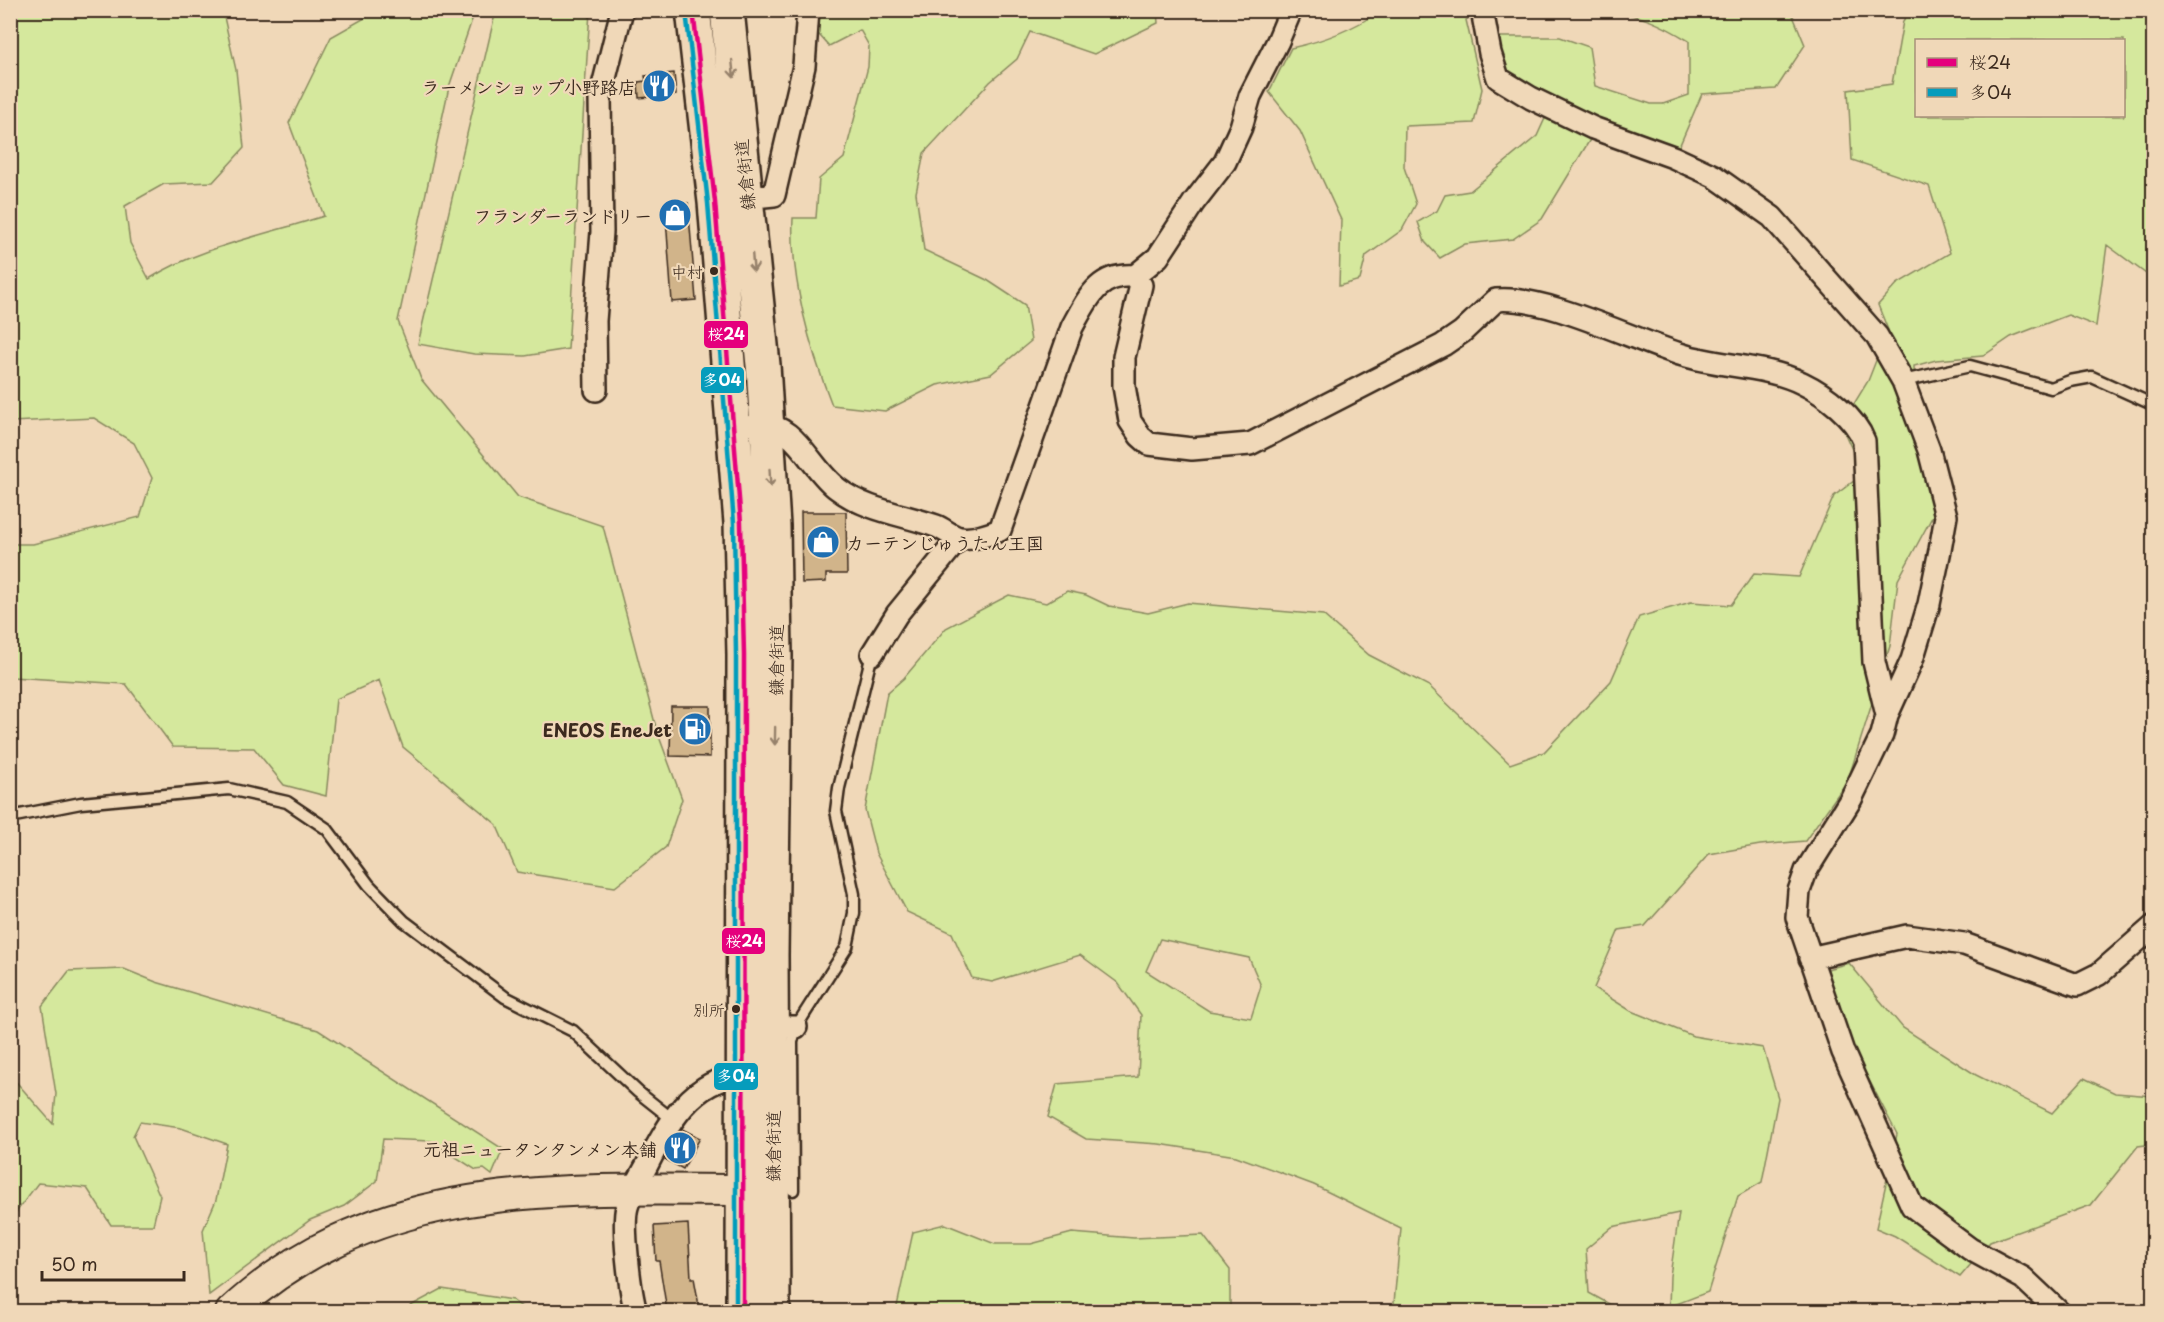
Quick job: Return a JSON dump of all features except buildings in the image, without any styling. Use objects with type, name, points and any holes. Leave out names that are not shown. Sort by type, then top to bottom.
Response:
[{"type":"main road","name":"鎌倉街道","points":[[693,10],[715,202],[741,523],[744,655],[742,1076],[769,1190],[773,1311]]},
{"type":"main road","name":"鎌倉街道","points":[[727,10],[768,424],[776,656],[784,1027],[769,1190],[743,1311]]},
{"type":"street","points":[[596,390],[596,321],[602,232],[600,98],[622,10]]},
{"type":"street","points":[[715,202],[774,195],[804,66],[808,10]]},
{"type":"street","points":[[734,425],[768,424],[785,431],[825,478],[849,496],[939,527],[959,538],[982,537],[1000,530],[1072,327],[1089,297],[1103,282],[1118,275],[1136,276],[1158,257],[1194,202],[1225,162],[1241,127],[1250,96],[1291,10]]},
{"type":"street","points":[[1482,10],[1490,53],[1498,78],[1531,98],[1593,128],[1673,157],[1714,176],[1772,217],[1877,336],[1903,381],[1929,450],[1946,516],[1926,615],[1912,660],[1887,715],[1882,735],[1851,799],[1806,871],[1799,891],[1797,917],[1843,1052],[1894,1172],[1912,1206],[1961,1243],[2023,1278],[2060,1311]]},
{"type":"street","points":[[1136,276],[1141,285],[1124,357],[1125,404],[1130,420],[1140,436],[1149,444],[1172,448],[1250,444],[1443,345],[1462,332],[1496,300],[1530,302],[1683,355],[1784,375],[1812,387],[1848,417],[1860,431],[1864,441],[1874,662],[1887,715]]},
{"type":"street","points":[[872,654],[897,614],[959,538]]},
{"type":"street","points":[[1810,958],[1907,936],[1964,944],[2077,985],[2099,974],[2154,926]]},
{"type":"street","points":[[636,1311],[625,1223],[627,1206],[672,1119],[689,1099],[724,1078],[742,1076]]},
{"type":"street","points":[[231,1311],[248,1296],[302,1258],[357,1232],[403,1214],[440,1204],[509,1194],[769,1190]]},
{"type":"lane","points":[[1903,381],[1970,366],[2051,388],[2092,377],[2154,405]]},
{"type":"lane","points":[[784,1027],[846,947],[854,913],[854,894],[836,811],[839,788],[872,654]]},
{"type":"lane","points":[[10,817],[81,803],[229,789],[287,802],[327,829],[369,885],[404,921],[505,997],[573,1031],[638,1092],[672,1119]]},
{"type":"green space","points":[[219,10],[224,17],[236,70],[244,148],[213,182],[164,184],[125,206],[130,243],[149,279],[168,268],[211,250],[324,216],[289,123],[331,37],[377,11],[475,11],[449,87],[398,321],[421,379],[518,497],[603,526],[657,731],[682,799],[666,847],[615,887],[517,872],[496,824],[403,747],[379,680],[336,699],[326,796],[284,785],[254,748],[173,747],[126,684],[11,677],[11,544],[33,544],[140,517],[152,478],[134,443],[94,418],[11,422],[11,11]]},
{"type":"green space","points":[[496,10],[590,11],[568,349],[525,356],[474,354],[418,344]]},
{"type":"green space","points":[[798,11],[1157,11],[1158,23],[1094,54],[1030,32],[1017,59],[990,82],[924,153],[916,193],[924,250],[987,280],[1025,305],[1031,341],[991,374],[937,385],[885,411],[832,405],[816,361],[803,313],[795,265],[793,218],[816,218],[819,179],[844,158],[868,67],[869,46],[860,30],[829,46]]},
{"type":"green space","points":[[1380,11],[1479,11],[1466,20],[1482,89],[1474,123],[1405,126],[1404,167],[1416,204],[1402,230],[1366,256],[1360,280],[1339,286],[1341,220],[1300,131],[1269,92],[1291,48],[1337,34]]},
{"type":"green space","points":[[1609,11],[1791,11],[1805,45],[1776,89],[1702,94],[1679,147],[1600,123],[1542,219],[1513,239],[1465,244],[1440,258],[1425,242],[1418,222],[1437,211],[1445,195],[1470,191],[1537,136],[1552,103],[1507,76],[1497,37],[1560,37],[1589,47],[1595,86],[1651,104],[1663,104],[1689,95],[1689,41],[1651,21]]},
{"type":"green space","points":[[1909,11],[2153,11],[2153,279],[2107,245],[2096,326],[2068,315],[2011,337],[1983,356],[1936,360],[1914,366],[1916,445],[1938,506],[1898,580],[1890,646],[1848,780],[1805,841],[1760,845],[1709,854],[1645,926],[1619,930],[1594,988],[1631,1011],[1693,1036],[1763,1048],[1778,1098],[1762,1182],[1738,1196],[1708,1292],[1669,1307],[1670,1276],[1679,1213],[1612,1227],[1586,1249],[1589,1293],[1622,1311],[1395,1311],[1401,1228],[1314,1185],[1236,1156],[1159,1144],[1086,1139],[1048,1117],[1057,1084],[1138,1077],[1141,1015],[1118,983],[1080,955],[992,982],[972,978],[952,933],[907,912],[876,853],[865,810],[887,693],[904,678],[946,628],[1009,595],[1046,603],[1067,591],[1086,595],[1109,606],[1148,613],[1188,603],[1323,615],[1369,655],[1429,686],[1510,764],[1544,752],[1611,681],[1639,617],[1691,602],[1731,605],[1754,574],[1799,577],[1834,496],[1863,474],[1841,425],[1868,381],[1888,330],[1878,305],[1897,284],[1950,253],[1929,186],[1852,160],[1848,90],[1892,84],[1903,21]],"holes":[[[1160,939],[1249,958],[1261,986],[1251,1018],[1209,1011],[1146,971]]]},
{"type":"green space","points":[[1849,963],[1903,1028],[1976,1075],[2052,1113],[2084,1078],[2115,1093],[2153,1096],[2153,1144],[2138,1146],[2091,1205],[1990,1242],[1960,1277],[1895,1236],[1876,1228],[1897,1134],[1854,1051],[1820,971]]},
{"type":"green space","points":[[124,969],[156,982],[318,1030],[503,1149],[492,1175],[484,1169],[476,1170],[431,1141],[383,1139],[377,1181],[344,1206],[310,1220],[209,1295],[203,1230],[216,1200],[227,1144],[181,1128],[140,1122],[133,1136],[160,1196],[153,1225],[111,1225],[87,1188],[38,1183],[11,1219],[11,1076],[53,1124],[56,1094],[42,1006],[69,971]]},
{"type":"green space","points":[[945,1224],[995,1244],[1031,1244],[1072,1233],[1134,1238],[1203,1235],[1230,1270],[1230,1311],[896,1311],[913,1232]]},
{"type":"green space","points":[[442,1289],[512,1300],[527,1311],[403,1310]]},
{"type":"transit line","name":"桜24","points":[[693,10],[715,202],[741,523],[744,655],[743,1312]]},
{"type":"transit line","name":"多04","points":[[686,11],[708,203],[734,523],[736,1312]]},
{"type":"place","name":"ラーメンショップ小野路店","points":[[659,86]]},
{"type":"place","name":"フランダーランドリー","points":[[675,215]]},
{"type":"place","name":"中村","points":[[714,271]]},
{"type":"place","name":"カーテンじゅうたん王国","points":[[823,542]]},
{"type":"place","name":"ENEOS EneJet","points":[[695,729]]},
{"type":"place","name":"別所","points":[[736,1009]]},
{"type":"place","name":"元祖ニュータンタンメン本舗","points":[[680,1148]]}]
